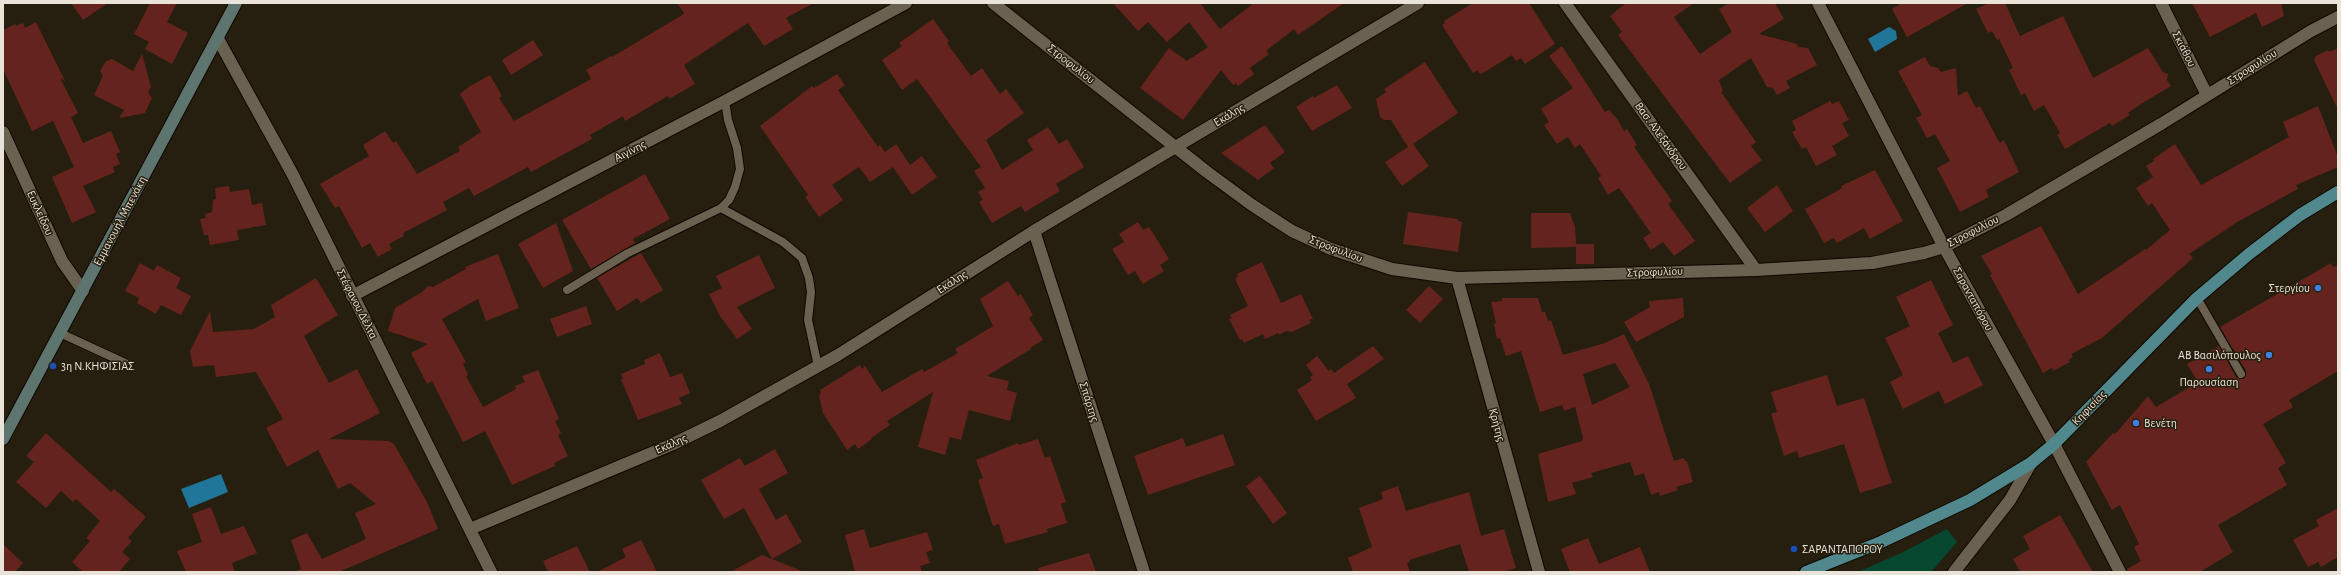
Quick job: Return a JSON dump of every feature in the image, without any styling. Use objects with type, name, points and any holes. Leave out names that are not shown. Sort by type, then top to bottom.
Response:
[{"type":"main road","name":"Εμμανουήλ Μπενάκη","points":[[3,439],[83,292],[236,3]]},
{"type":"main road","name":"Κηφισίας","points":[[1806,572],[1881,542],[1963,504],[2031,463],[2054,444],[2197,298],[2249,254],[2300,215],[2338,192]]},
{"type":"street","name":"Αιγίνης","points":[[352,296],[725,101],[906,3]]},
{"type":"street","name":"Στροφυλίου","points":[[993,3],[1252,205],[1292,231],[1331,249],[1392,269],[1457,278],[1756,270],[1872,263],[1896,260],[1944,246],[2038,196],[2207,95],[2310,31],[2338,17]]},
{"type":"street","name":"Εκάλης","points":[[470,530],[673,444],[720,421],[818,366],[1034,231],[1418,3]]},
{"type":"street","name":"Βασ. Αλεξάνδρου","points":[[1565,3],[1756,270]]},
{"type":"street","name":"Σαρανταπόρου","points":[[1818,3],[1944,246],[2054,444],[2120,572]]},
{"type":"street","name":"Σκιάθου","points":[[2161,3],[2207,95]]},
{"type":"street","name":"Στέφανου Δέλτα","points":[[218,39],[293,175],[352,296],[491,572]]},
{"type":"street","name":"Ευκλείδου","points":[[3,132],[62,261],[83,292]]},
{"type":"street","name":"Σπάρτης","points":[[1034,231],[1144,572]]},
{"type":"street","name":"Κρήτης","points":[[1457,278],[1539,572]]},
{"type":"street","points":[[1954,572],[2010,500],[2031,463]]},
{"type":"lane","points":[[567,290],[628,253],[721,208],[728,200],[736,187],[740,169],[737,148],[728,120],[725,101]]},
{"type":"lane","points":[[721,208],[783,242],[802,258],[809,278],[811,292],[808,320],[818,366]]},
{"type":"lane","points":[[2197,298],[2240,374]]},
{"type":"lane","points":[[60,333],[125,363]]},
{"type":"green space","points":[[1947,529],[1957,542],[1931,572],[1858,572],[1903,552]]},
{"type":"water","points":[[1889,27],[1896,31],[1897,39],[1875,52],[1868,39]]},
{"type":"water","points":[[221,474],[228,492],[189,508],[181,489]]},
{"type":"building","points":[[71,3],[108,3],[83,20]]},
{"type":"building","points":[[150,3],[177,3],[167,22],[188,33],[172,64],[145,49],[149,42],[134,34]]},
{"type":"building","points":[[677,3],[814,3],[786,18],[793,29],[764,46],[748,23],[684,65],[695,84],[669,99],[668,96],[625,121],[623,116],[590,135],[592,139],[531,172],[528,167],[474,196],[469,188],[443,202],[447,210],[403,233],[404,236],[389,244],[392,249],[378,257],[370,243],[362,248],[339,206],[335,208],[320,184],[369,156],[363,145],[385,131],[393,143],[396,141],[417,174],[460,151],[458,147],[481,132],[460,94],[470,86],[490,75],[502,96],[499,98],[514,121],[591,79],[586,70],[611,56],[612,57],[682,15],[684,13]]},
{"type":"building","points":[[1113,3],[1200,3],[1220,29],[1254,3],[1344,3],[1298,35],[1294,29],[1266,51],[1269,54],[1250,68],[1254,74],[1238,86],[1236,83],[1233,85],[1221,70],[1183,120],[1140,88],[1169,48],[1187,61],[1208,47],[1189,22],[1167,42],[1148,22],[1138,31]]},
{"type":"building","points":[[1473,3],[1529,3],[1555,44],[1525,64],[1521,58],[1516,61],[1512,55],[1483,73],[1480,74],[1477,70],[1473,73],[1442,25],[1445,23],[1444,21]]},
{"type":"building","points":[[1626,3],[1694,3],[1674,17],[1700,54],[1732,32],[1719,9],[1729,3],[1775,3],[1784,19],[1759,34],[1797,44],[1798,47],[1808,48],[1817,65],[1786,81],[1790,88],[1777,95],[1773,88],[1767,87],[1751,58],[1719,80],[1723,91],[1721,92],[1756,142],[1751,146],[1762,160],[1730,183],[1618,35],[1622,32],[1610,16]]},
{"type":"building","points":[[1902,3],[1968,3],[1907,37],[1892,9]]},
{"type":"building","points":[[1989,3],[2005,3],[2020,36],[2063,16],[2093,78],[2148,48],[2163,72],[2168,74],[2167,80],[2171,86],[2141,104],[2128,113],[2130,115],[2112,126],[2110,123],[2065,149],[2057,135],[2060,133],[2044,105],[2034,111],[2025,93],[2021,95],[2009,70],[2013,68],[1999,39],[1997,40],[1992,31],[1988,33],[1976,9]]},
{"type":"building","points":[[2192,3],[2281,3],[2284,16],[2262,27],[2256,13],[2210,37]]},
{"type":"building","points":[[933,19],[949,41],[947,43],[971,76],[982,68],[1000,94],[1006,89],[1024,113],[986,140],[1002,170],[1033,150],[1027,140],[1048,127],[1059,144],[1067,139],[1084,167],[1056,184],[1060,191],[1025,212],[1021,206],[992,223],[979,202],[983,200],[978,192],[985,188],[974,171],[981,167],[917,79],[902,90],[882,60],[902,46],[899,43]]},
{"type":"building","points":[[36,22],[65,81],[60,78],[78,113],[71,117],[83,143],[111,131],[120,152],[116,154],[120,164],[113,167],[115,172],[83,186],[96,212],[72,223],[52,177],[74,167],[53,121],[32,131],[3,69],[3,30],[15,24],[16,26],[23,23],[25,28]]},
{"type":"building","points":[[533,40],[543,55],[511,75],[502,60]]},
{"type":"building","points":[[1562,46],[1605,112],[1609,110],[1618,120],[1624,131],[1627,129],[1637,145],[1634,147],[1672,201],[1668,204],[1695,241],[1674,256],[1663,242],[1651,250],[1643,238],[1651,233],[1619,188],[1608,195],[1598,178],[1601,176],[1580,144],[1575,148],[1568,137],[1557,144],[1544,125],[1549,122],[1541,109],[1573,88],[1549,56]]},
{"type":"building","points":[[2338,48],[2338,110],[2314,60],[2316,56],[2328,50],[2329,52]]},
{"type":"building","points":[[142,54],[151,87],[148,92],[152,98],[145,113],[119,118],[124,110],[94,95],[103,76],[100,71],[106,61],[112,59],[133,71]]},
{"type":"building","points":[[1925,57],[1930,66],[1938,68],[1941,72],[1956,68],[1958,96],[1967,91],[1976,108],[1980,106],[2000,143],[2004,140],[2019,172],[1986,190],[1989,197],[1960,212],[1937,168],[1950,161],[1935,134],[1927,138],[1916,118],[1922,115],[1898,71]]},
{"type":"building","points":[[1425,62],[1458,113],[1413,144],[1429,166],[1402,186],[1385,162],[1408,147],[1391,120],[1384,120],[1380,117],[1376,99],[1386,92],[1384,89]]},
{"type":"building","points":[[837,74],[845,85],[838,90],[878,147],[880,145],[885,152],[896,144],[910,165],[922,156],[937,177],[912,195],[893,167],[870,182],[859,167],[832,185],[843,200],[819,217],[805,197],[808,195],[760,126],[812,86],[814,88]]},
{"type":"building","points":[[1337,85],[1352,108],[1312,131],[1296,107],[1313,96],[1314,98]]},
{"type":"building","points":[[1830,101],[1832,104],[1839,101],[1849,120],[1842,123],[1849,136],[1832,146],[1837,155],[1816,166],[1806,147],[1802,149],[1792,132],[1796,130],[1792,121]]},
{"type":"building","points":[[2318,106],[2338,157],[2338,167],[2296,185],[2298,189],[2239,221],[2189,254],[2193,258],[2102,338],[2071,354],[2073,357],[2068,360],[2070,362],[2053,371],[2052,368],[2043,373],[1990,275],[1992,274],[1981,256],[2041,226],[2078,294],[2145,249],[2146,250],[2170,230],[2152,203],[2148,206],[2136,188],[2153,177],[2146,166],[2154,161],[2153,159],[2175,144],[2201,185],[2289,137],[2283,122]]},
{"type":"building","points":[[1265,125],[1285,152],[1270,163],[1274,168],[1258,180],[1221,153]]},
{"type":"building","points":[[1875,170],[1903,221],[1870,239],[1864,228],[1837,243],[1834,238],[1824,243],[1805,209],[1842,188],[1841,186]]},
{"type":"building","points":[[645,174],[670,219],[633,239],[635,243],[591,269],[562,220]]},
{"type":"building","points":[[1777,185],[1793,211],[1765,232],[1747,208]]},
{"type":"building","points":[[229,186],[230,192],[249,189],[252,205],[262,203],[266,225],[237,230],[239,240],[210,245],[208,235],[204,235],[200,219],[206,218],[205,214],[212,212],[213,200],[216,199],[215,188]]},
{"type":"building","points":[[1408,212],[1458,219],[1458,221],[1462,222],[1458,252],[1403,244]]},
{"type":"building","points":[[1531,213],[1570,213],[1575,227],[1576,244],[1594,244],[1594,264],[1576,264],[1576,247],[1531,248]]},
{"type":"building","points":[[1138,222],[1143,230],[1149,227],[1169,259],[1160,265],[1164,271],[1143,284],[1135,271],[1128,275],[1112,249],[1124,242],[1119,234]]},
{"type":"building","points":[[556,223],[573,271],[543,288],[518,244]]},
{"type":"building","points":[[641,253],[663,290],[641,303],[637,298],[617,311],[597,278]]},
{"type":"building","points":[[498,254],[519,308],[486,321],[478,299],[442,319],[466,362],[463,364],[468,375],[466,376],[483,407],[516,389],[515,386],[525,382],[522,376],[538,370],[559,419],[555,421],[561,433],[558,435],[568,456],[554,463],[555,466],[512,485],[485,431],[463,442],[432,381],[427,384],[411,353],[428,344],[388,331],[395,308],[422,292],[428,286],[433,287],[466,269],[465,267]]},
{"type":"building","points":[[759,255],[775,288],[737,307],[752,329],[737,339],[720,316],[709,294],[722,288],[716,276]]},
{"type":"building","points":[[1262,262],[1281,303],[1301,294],[1313,319],[1309,320],[1311,323],[1292,332],[1286,331],[1279,335],[1278,333],[1265,339],[1263,334],[1244,343],[1242,339],[1240,340],[1229,319],[1232,318],[1230,315],[1248,306],[1235,279],[1238,277],[1237,274]]},
{"type":"building","points":[[140,263],[154,271],[157,265],[181,278],[176,288],[191,296],[181,315],[161,305],[156,314],[137,303],[139,298],[125,291]]},
{"type":"building","points":[[2331,263],[2333,267],[2338,265],[2338,371],[2289,400],[2293,407],[2263,424],[2286,463],[2278,468],[2287,485],[2218,525],[2233,552],[2200,572],[2127,572],[2127,569],[2141,561],[2134,547],[2139,544],[2120,505],[2112,510],[2086,462],[2113,433],[2115,434],[2148,396],[2156,407],[2198,382],[2187,364],[2219,346],[2236,377],[2244,379],[2246,371],[2220,327]]},
{"type":"building","points":[[316,278],[338,315],[304,336],[329,383],[357,369],[380,413],[329,439],[389,441],[394,444],[427,502],[438,529],[339,572],[293,572],[301,569],[291,540],[307,533],[322,559],[366,539],[355,513],[376,504],[350,483],[338,489],[318,450],[287,467],[266,428],[283,419],[256,372],[216,377],[214,365],[193,367],[190,351],[210,311],[213,332],[254,329],[275,317],[271,305]]},
{"type":"building","points":[[1931,280],[1953,325],[1938,333],[1953,363],[1968,356],[1983,385],[1945,404],[1939,391],[1903,409],[1890,382],[1903,375],[1885,338],[1910,326],[1896,297]]},
{"type":"building","points":[[1008,281],[1018,296],[1021,294],[1033,315],[1029,318],[1043,340],[987,376],[1009,381],[1007,390],[1017,393],[1010,421],[969,410],[961,440],[950,437],[945,455],[918,447],[933,392],[887,421],[890,425],[858,449],[855,444],[847,450],[823,413],[819,396],[821,392],[820,390],[860,365],[862,369],[865,366],[882,392],[922,369],[924,372],[958,353],[955,349],[993,326],[980,299]]},
{"type":"building","points":[[1429,286],[1443,299],[1420,323],[1406,310]]},
{"type":"building","points":[[1502,298],[1538,298],[1542,312],[1545,312],[1548,321],[1551,320],[1563,355],[1605,343],[1624,334],[1649,384],[1674,461],[1684,458],[1685,461],[1687,461],[1693,482],[1676,487],[1678,490],[1660,496],[1659,492],[1651,495],[1644,473],[1635,476],[1630,462],[1591,473],[1593,477],[1572,483],[1576,494],[1548,502],[1538,454],[1582,441],[1583,438],[1575,407],[1564,411],[1562,405],[1540,412],[1521,351],[1506,356],[1500,338],[1497,339],[1494,324],[1496,323],[1491,302],[1502,301]],"holes":[[[1615,363],[1630,387],[1592,405],[1583,374]]]},
{"type":"building","points":[[1683,298],[1684,317],[1636,342],[1624,322],[1650,307],[1649,301]]},
{"type":"building","points":[[586,306],[592,324],[557,337],[550,319]]},
{"type":"building","points":[[1373,346],[1384,359],[1347,384],[1356,398],[1316,421],[1297,390],[1312,380],[1310,377],[1313,375],[1306,365],[1317,356],[1329,371],[1331,369],[1334,373]]},
{"type":"building","points":[[660,353],[670,377],[682,373],[690,393],[679,398],[682,404],[638,420],[621,379],[623,379],[621,374],[645,364],[644,360]]},
{"type":"building","points":[[1827,375],[1837,406],[1864,398],[1892,483],[1860,493],[1844,444],[1799,458],[1797,451],[1784,456],[1771,414],[1777,412],[1771,392]]},
{"type":"building","points":[[46,433],[111,492],[114,489],[146,517],[128,538],[132,541],[122,552],[130,559],[119,572],[83,572],[72,562],[90,541],[86,538],[100,521],[76,499],[73,502],[61,491],[46,508],[16,482],[34,462],[26,456]]},
{"type":"building","points":[[1223,434],[1235,465],[1148,495],[1134,456],[1183,438],[1186,447]]},
{"type":"building","points":[[1038,439],[1045,458],[1050,456],[1066,502],[1061,504],[1067,523],[1047,529],[1048,532],[1005,544],[999,524],[993,526],[978,480],[983,478],[976,460],[1018,443],[1019,445]]},
{"type":"building","points":[[775,449],[788,473],[759,489],[776,520],[786,514],[802,542],[772,559],[744,508],[724,519],[701,480],[740,458],[745,466]]},
{"type":"building","points":[[1260,476],[1287,513],[1273,524],[1246,486]]},
{"type":"building","points":[[1398,486],[1406,511],[1469,492],[1481,536],[1504,529],[1516,568],[1503,572],[1469,572],[1460,544],[1409,560],[1410,562],[1407,563],[1410,572],[1353,572],[1348,558],[1372,547],[1359,508],[1383,499],[1381,492]]},
{"type":"building","points":[[211,507],[221,534],[244,526],[257,553],[232,563],[235,572],[186,572],[177,551],[202,542],[192,514]]},
{"type":"building","points":[[2338,508],[2338,557],[2321,567],[2318,562],[2308,567],[2293,540],[2319,526],[2316,520]]},
{"type":"building","points":[[2060,515],[2093,572],[2020,572],[2013,559],[2030,549],[2023,536]]},
{"type":"building","points":[[864,529],[870,548],[927,532],[933,550],[926,552],[930,563],[920,566],[922,572],[855,572],[845,535]]},
{"type":"building","points":[[1588,538],[1599,564],[1640,547],[1650,572],[1570,572],[1561,549]]},
{"type":"building","points":[[641,540],[657,572],[597,572],[626,557],[622,549]]},
{"type":"building","points":[[3,544],[23,563],[15,572],[3,572]]},
{"type":"building","points":[[577,546],[590,572],[548,572],[543,561]]},
{"type":"building","points":[[1089,553],[1096,572],[1039,572],[1038,568]]},
{"type":"building","points":[[762,555],[802,571],[802,572],[730,572]]},
{"type":"place","name":"Στεργίου","points":[[2318,288]]},
{"type":"place","name":"ΑΒ Βασιλόπουλος","points":[[2269,355]]},
{"type":"place","name":"3η Ν.ΚΗΦΙΣΙΑΣ","points":[[53,366]]},
{"type":"place","name":"Παρουσίαση","points":[[2209,369]]},
{"type":"place","name":"Βενέτη","points":[[2136,423]]},
{"type":"place","name":"ΣΑΡΑΝΤΑΠΟΡΟΥ","points":[[1794,549]]}]
